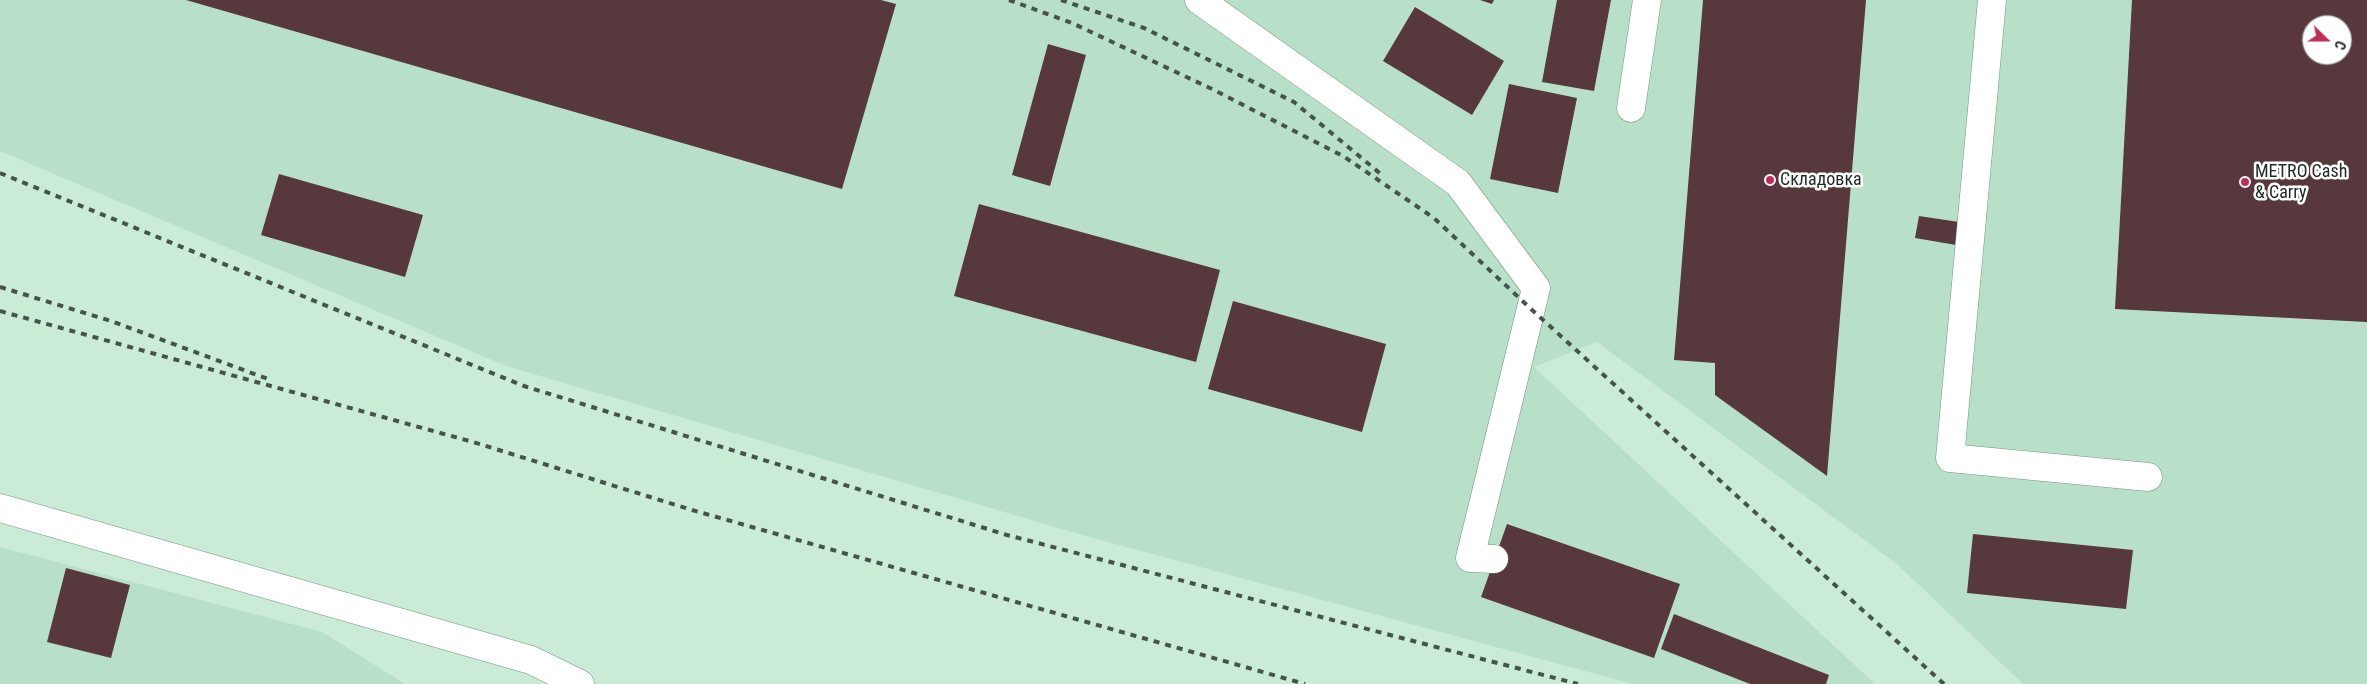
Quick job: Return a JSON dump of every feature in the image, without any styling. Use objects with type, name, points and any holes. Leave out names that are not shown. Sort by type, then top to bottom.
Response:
[{"type":"lane","points":[[1199,0],[1458,183],[1536,288],[1470,558],[1494,559]]},
{"type":"lane","points":[[1631,108],[1647,0]]},
{"type":"lane","points":[[1992,0],[1950,458],[2148,477]]},
{"type":"lane","points":[[0,508],[533,672],[580,684]]},
{"type":"shaded area","points":[[0,0],[2367,0],[2367,684],[2023,684],[1898,565],[1597,342],[1534,367],[1875,684],[1633,684],[1086,536],[506,366],[0,151]]},
{"type":"shaded area","points":[[0,547],[322,632],[405,684],[0,684]]},
{"type":"building","points":[[186,0],[881,0],[896,4],[842,189]]},
{"type":"building","points":[[1480,0],[1494,0],[1492,4]]},
{"type":"building","points":[[1557,0],[1611,0],[1594,91],[1542,82]]},
{"type":"building","name":"Складовка","points":[[1703,0],[1866,0],[1827,476],[1715,395],[1715,363],[1674,360]]},
{"type":"building","name":"METRO Cash & Carry","points":[[2132,0],[2367,0],[2367,322],[2115,309]]},
{"type":"building","points":[[1415,7],[1504,61],[1472,115],[1383,61]]},
{"type":"building","points":[[1048,44],[1086,55],[1050,186],[1012,175]]},
{"type":"building","points":[[1509,84],[1577,98],[1558,193],[1490,179]]},
{"type":"building","points":[[279,174],[423,215],[405,277],[261,235]]},
{"type":"building","points":[[979,204],[1220,270],[1196,362],[954,296]]},
{"type":"building","points":[[1919,216],[1959,222],[1956,245],[1915,238]]},
{"type":"building","points":[[1233,301],[1386,344],[1362,432],[1208,389]]},
{"type":"building","points":[[1507,524],[1680,584],[1654,658],[1481,597]]},
{"type":"building","points":[[1973,534],[2133,550],[2126,609],[1967,593]]},
{"type":"building","points":[[66,568],[130,585],[111,658],[47,642]]},
{"type":"building","points":[[1674,614],[1829,675],[1826,684],[1750,684],[1661,649]]},
{"type":"railway","points":[[1009,0],[1072,23],[1212,89],[1343,156],[1434,218],[1531,309],[1944,684]]},
{"type":"railway","points":[[1061,0],[1144,28],[1294,102],[1382,175]]},
{"type":"railway","points":[[0,173],[524,386],[1007,535],[1578,684]]},
{"type":"railway","points":[[0,287],[111,321],[268,379]]},
{"type":"railway","points":[[0,311],[473,442],[692,510],[1305,684]]},
{"type":"place","name":"Складовка","points":[[1770,180]]},
{"type":"place","name":"METRO Cash & Carry","points":[[2245,182]]}]
